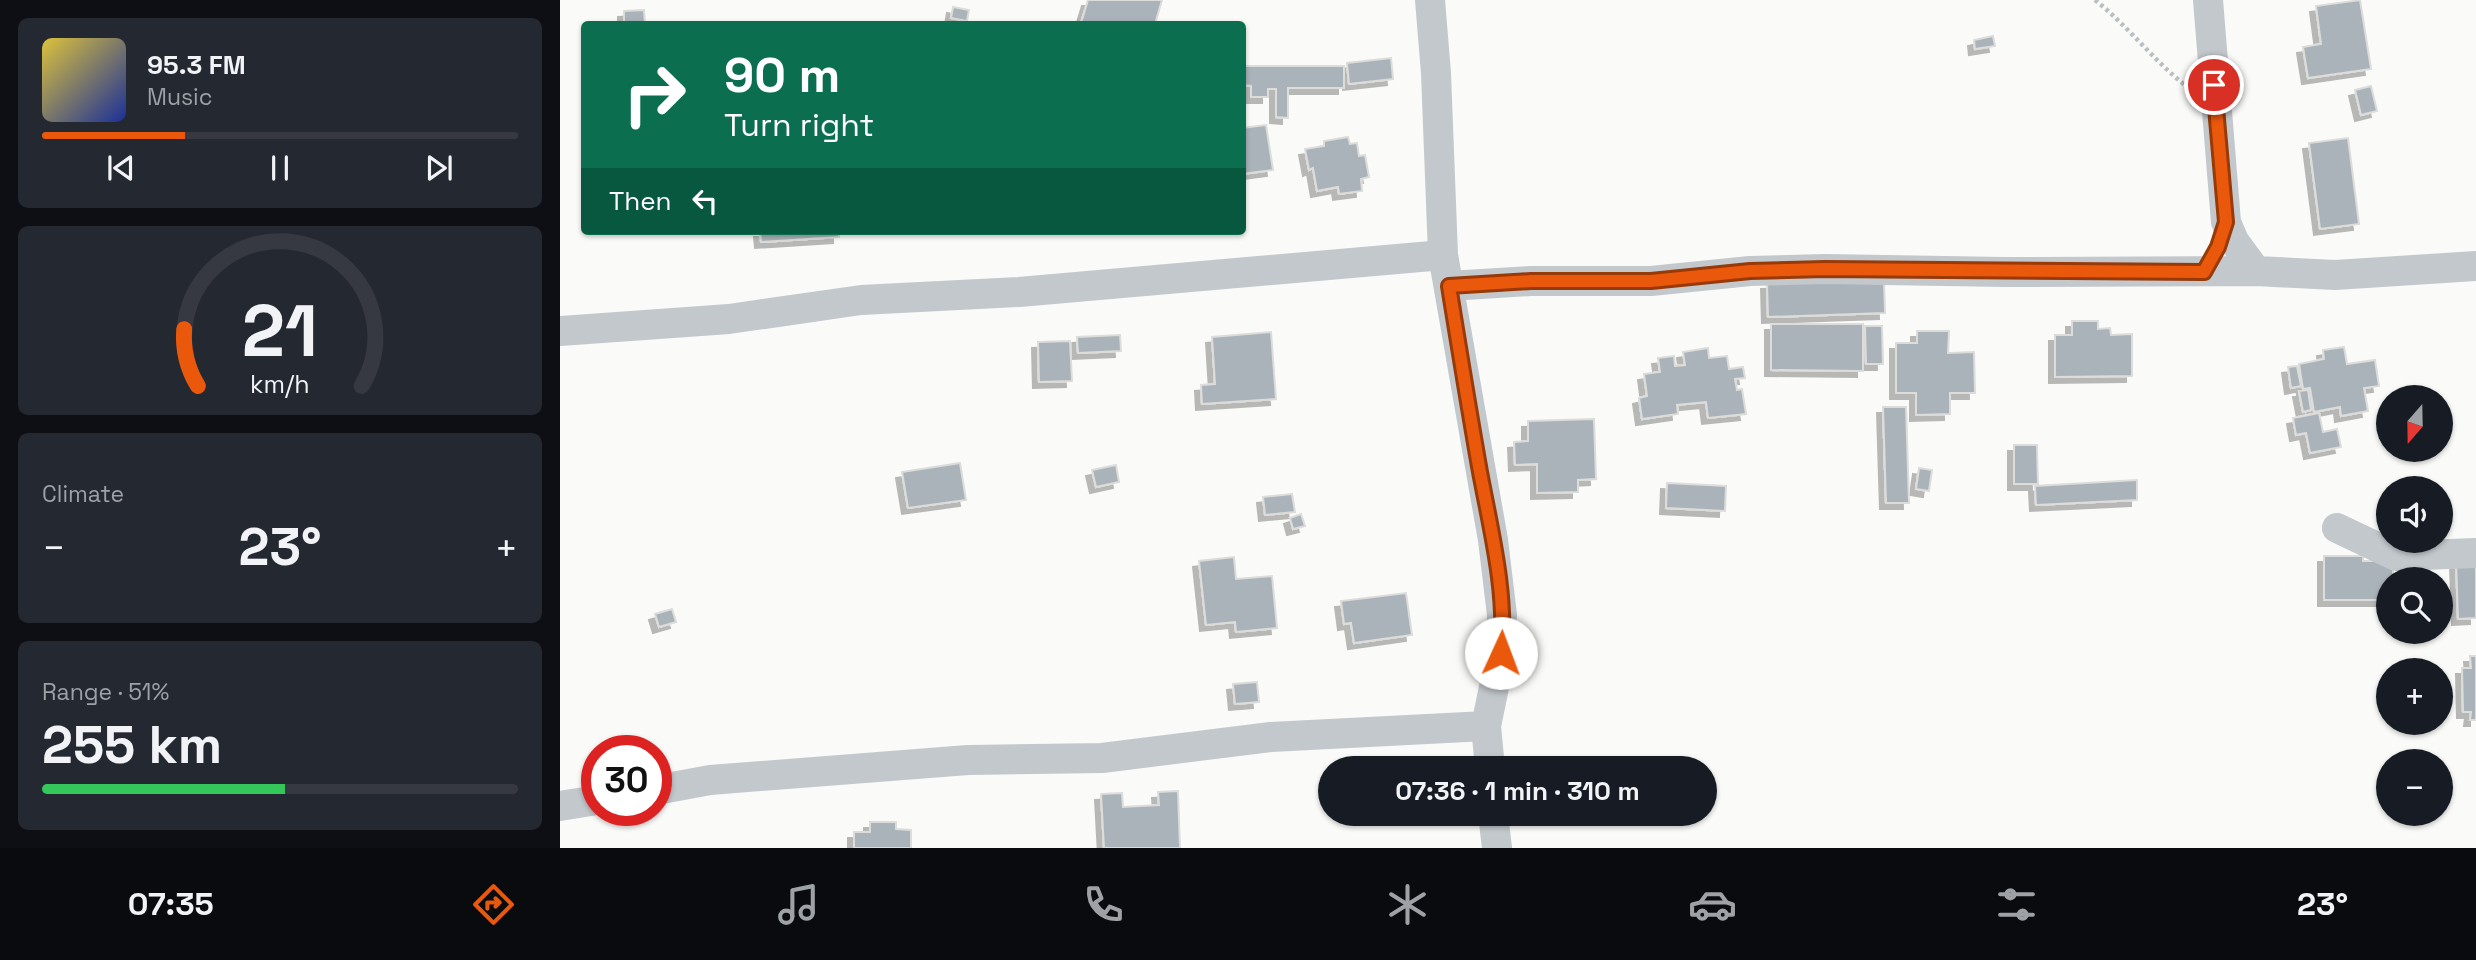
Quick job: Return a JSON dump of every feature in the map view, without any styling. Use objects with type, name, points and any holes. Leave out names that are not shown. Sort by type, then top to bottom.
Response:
[{"type":"street","points":[[1430,0],[1436,73],[1443,255],[1493,540],[1502,615],[1501,653],[1486,726],[1489,756]]},
{"type":"street","points":[[2208,0],[2226,222],[2234,242],[2256,271]]},
{"type":"street","points":[[2204,272],[2218,247],[2226,222]]},
{"type":"street","points":[[560,331],[729,319],[860,300],[1019,292],[1443,255]]},
{"type":"street","points":[[1449,286],[1531,281],[1651,281],[1750,271],[1825,269],[2256,271],[2335,275],[2476,266]]},
{"type":"street","points":[[2337,528],[2396,556],[2476,553]]},
{"type":"street","points":[[672,787],[710,780],[968,760],[1102,758],[1271,737],[1486,726]]},
{"type":"street","points":[[560,806],[581,803]]},
{"type":"street","points":[[1494,826],[1497,848]]},
{"type":"path","points":[[2095,0],[2118,18],[2171,74],[2217,110]]},
{"type":"building","points":[[1088,0],[1162,0],[1156,21],[1082,21]]},
{"type":"building","points":[[2360,0],[2371,69],[2308,78],[2303,47],[2321,44],[2316,6]]},
{"type":"building","points":[[953,7],[969,10],[967,21],[951,18]]},
{"type":"building","points":[[644,10],[645,21],[624,21],[624,11]]},
{"type":"building","points":[[1993,36],[1995,46],[1975,49],[1974,40]]},
{"type":"building","points":[[1391,58],[1393,79],[1349,84],[1347,63]]},
{"type":"building","points":[[1246,66],[1344,66],[1344,88],[1288,88],[1288,118],[1276,117],[1276,89],[1268,89],[1268,97],[1251,97],[1251,86],[1246,85]]},
{"type":"building","points":[[2371,86],[2377,111],[2361,115],[2355,90]]},
{"type":"building","points":[[1266,125],[1273,170],[1246,173],[1246,128]]},
{"type":"building","points":[[1348,137],[1350,144],[1357,143],[1359,156],[1365,155],[1369,177],[1361,179],[1362,191],[1339,194],[1338,187],[1317,191],[1313,168],[1309,170],[1305,149],[1324,146],[1324,141]]},
{"type":"building","points":[[2348,138],[2359,224],[2320,229],[2309,143]]},
{"type":"building","points":[[760,235],[839,235],[839,237],[761,242]]},
{"type":"building","points":[[1884,280],[1885,313],[1768,317],[1767,283]]},
{"type":"building","points":[[2072,321],[2098,321],[2098,329],[2110,328],[2111,335],[2132,334],[2132,376],[2055,377],[2055,335],[2072,335]]},
{"type":"building","points":[[1771,324],[1863,324],[1863,371],[1771,370]]},
{"type":"building","points":[[1865,326],[1882,326],[1883,364],[1866,364]]},
{"type":"building","points":[[1917,331],[1949,331],[1948,353],[1974,352],[1975,393],[1950,393],[1950,414],[1916,415],[1916,393],[1896,393],[1896,343],[1917,343]]},
{"type":"building","points":[[1271,332],[1276,399],[1202,404],[1201,385],[1215,384],[1212,337]]},
{"type":"building","points":[[1120,335],[1121,351],[1078,353],[1077,337]]},
{"type":"building","points":[[1070,341],[1072,381],[1039,382],[1038,342]]},
{"type":"building","points":[[2344,347],[2347,364],[2375,360],[2379,385],[2364,388],[2368,411],[2341,416],[2340,407],[2314,412],[2310,388],[2303,389],[2299,364],[2324,359],[2323,350]]},
{"type":"building","points":[[1708,348],[1709,358],[1727,356],[1729,369],[1743,367],[1745,378],[1735,379],[1737,390],[1742,389],[1746,414],[1708,418],[1706,402],[1677,405],[1678,414],[1642,419],[1639,398],[1647,396],[1644,374],[1660,372],[1658,358],[1674,356],[1675,366],[1685,365],[1683,352]]},
{"type":"building","points":[[2297,366],[2301,386],[2291,388],[2288,367]]},
{"type":"building","points":[[2308,390],[2311,410],[2303,412],[2299,391]]},
{"type":"building","points":[[1883,407],[1906,407],[1909,503],[1886,503]]},
{"type":"building","points":[[2319,413],[2323,432],[2337,429],[2341,447],[2310,453],[2306,433],[2296,435],[2293,418]]},
{"type":"building","points":[[1594,419],[1596,479],[1578,480],[1578,492],[1537,493],[1537,464],[1515,465],[1514,442],[1528,441],[1528,421]]},
{"type":"building","points":[[2014,445],[2037,445],[2038,484],[2014,484]]},
{"type":"building","points":[[960,463],[966,500],[908,508],[902,472]]},
{"type":"building","points":[[1116,465],[1119,482],[1096,487],[1092,470]]},
{"type":"building","points":[[1919,468],[1932,470],[1929,491],[1916,489]]},
{"type":"building","points":[[2137,480],[2137,500],[2036,505],[2035,486]]},
{"type":"building","points":[[1667,483],[1726,486],[1725,511],[1666,508]]},
{"type":"building","points":[[1292,494],[1295,512],[1265,515],[1263,497]]},
{"type":"building","points":[[1301,514],[1305,526],[1293,529],[1290,518]]},
{"type":"building","points":[[2324,556],[2363,556],[2363,561],[2393,561],[2393,567],[2376,567],[2376,600],[2324,600]]},
{"type":"building","points":[[1234,557],[1236,579],[1272,576],[1277,628],[1236,632],[1235,622],[1206,625],[1199,561]]},
{"type":"building","points":[[2456,560],[2476,560],[2476,618],[2458,619]]},
{"type":"building","points":[[1406,593],[1412,635],[1354,643],[1351,623],[1344,624],[1341,601]]},
{"type":"building","points":[[672,609],[676,622],[659,627],[655,614]]},
{"type":"building","points":[[2470,656],[2476,656],[2476,720],[2470,720],[2471,712],[2463,712],[2462,668],[2471,668]]},
{"type":"building","points":[[1257,682],[1259,702],[1235,704],[1233,684]]},
{"type":"building","points":[[1178,791],[1180,848],[1104,848],[1101,794],[1122,793],[1123,807],[1159,805],[1158,792]]},
{"type":"building","points":[[870,822],[896,822],[896,829],[911,830],[911,848],[854,848],[854,832],[870,832]]},
{"type":"route","points":[[1501,653],[1502,615],[1493,540],[1449,286],[1531,281],[1651,281],[1750,271],[1825,269],[2204,272],[2218,247],[2226,222],[2214,85]]}]
